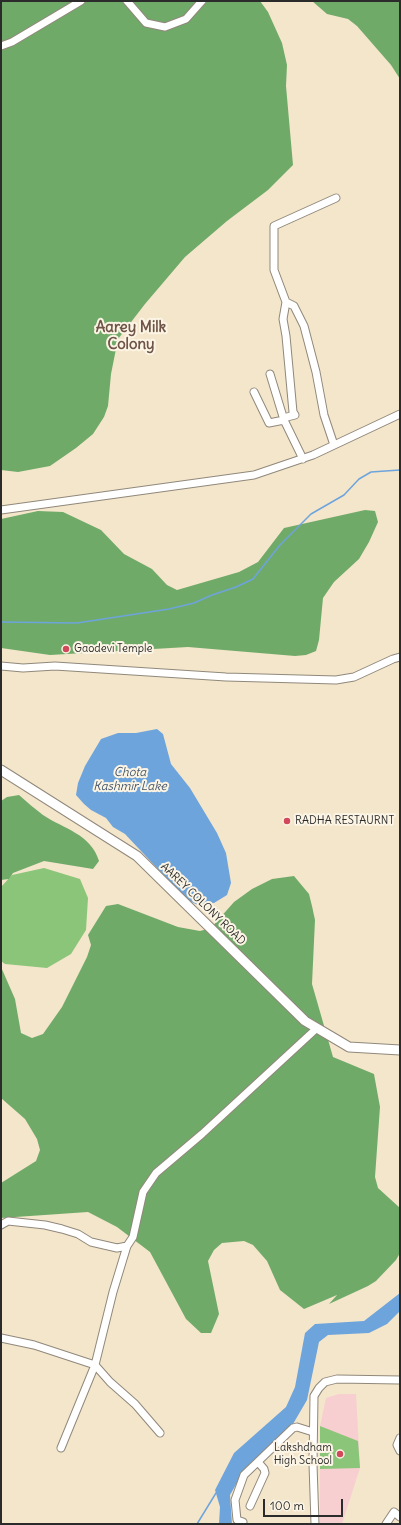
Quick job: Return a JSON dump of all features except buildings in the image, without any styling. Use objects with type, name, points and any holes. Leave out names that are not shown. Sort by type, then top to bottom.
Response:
[{"type":"main road","name":"AAREY COLONY ROAD","points":[[1,770],[137,856],[305,1021],[349,1047],[400,1050]]},
{"type":"street","points":[[1,46],[12,42],[81,1]]},
{"type":"street","points":[[127,1],[146,24],[165,27],[186,19],[202,1]]},
{"type":"street","points":[[254,392],[269,423],[284,420],[287,417],[295,415],[293,412],[283,319],[286,302],[274,270],[274,226],[336,198]]},
{"type":"street","points":[[286,302],[294,306],[304,326],[316,372],[324,415],[334,446]]},
{"type":"street","points":[[270,374],[284,420],[303,458]]},
{"type":"street","points":[[1,510],[254,475],[334,446],[400,414]]},
{"type":"street","points":[[1,666],[23,668],[55,666],[226,677],[336,680],[354,677],[400,657]]},
{"type":"street","points":[[61,1448],[95,1365],[113,1292],[127,1246],[133,1237],[143,1192],[156,1173],[202,1134],[317,1028]]},
{"type":"street","points":[[1,1225],[8,1221],[45,1225],[62,1228],[78,1234],[91,1242],[117,1248],[127,1246]]},
{"type":"street","points":[[1,1338],[34,1345],[95,1365],[110,1382],[135,1404],[160,1433]]},
{"type":"street","points":[[314,1524],[314,1396],[319,1388],[326,1382],[337,1379],[400,1380]]},
{"type":"street","points":[[243,1522],[237,1520],[235,1500],[244,1476],[293,1428],[297,1427],[313,1432]]},
{"type":"street","points":[[400,1438],[397,1445],[400,1451]]},
{"type":"street","points":[[250,1506],[265,1474],[258,1462]]},
{"type":"street","points":[[386,1524],[394,1512],[400,1518]]},
{"type":"shaded area","name":"Lakshdham High School","points":[[339,1394],[356,1394],[360,1468],[342,1524],[320,1524],[320,1426],[326,1398]]},
{"type":"green space","points":[[1,1],[260,1],[268,12],[282,43],[287,65],[286,86],[293,165],[268,190],[227,221],[185,257],[145,304],[118,339],[111,374],[108,406],[104,417],[93,434],[50,466],[18,472],[1,470]]},
{"type":"green space","points":[[312,1],[400,1],[400,79],[391,65],[357,26],[348,19],[327,14]]},
{"type":"green space","points":[[365,510],[375,511],[378,522],[359,559],[334,582],[323,598],[319,640],[316,651],[306,655],[295,656],[188,647],[50,655],[1,648],[1,519],[38,511],[63,512],[101,530],[124,554],[152,569],[167,585],[177,590],[239,572],[258,562],[284,528]]},
{"type":"green space","points":[[19,795],[43,815],[76,833],[90,844],[99,861],[93,869],[44,861],[13,873],[9,879],[1,880],[1,801],[7,797]]},
{"type":"green space","points":[[44,868],[80,879],[88,898],[86,930],[71,954],[47,968],[5,964],[1,961],[1,887],[12,875]]},
{"type":"green space","points":[[294,876],[309,894],[312,906],[315,920],[312,984],[333,1057],[374,1074],[380,1107],[375,1177],[378,1188],[400,1208],[400,1253],[396,1260],[376,1281],[368,1286],[329,1304],[337,1295],[304,1309],[280,1290],[267,1261],[253,1245],[244,1241],[222,1243],[214,1250],[208,1261],[219,1314],[211,1333],[201,1333],[186,1319],[150,1252],[117,1227],[88,1212],[1,1218],[1,1183],[36,1161],[40,1150],[37,1139],[25,1119],[1,1098],[1,967],[15,999],[21,1033],[32,1038],[43,1034],[62,1007],[87,957],[91,945],[88,935],[106,906],[118,904],[178,927],[200,931],[211,928],[234,902],[252,889],[272,879]]},
{"type":"green space","points":[[320,1426],[358,1441],[360,1468],[320,1469]]},
{"type":"water","name":"Chota Kashmir Lake","points":[[157,729],[163,734],[171,764],[190,788],[217,833],[226,853],[231,883],[227,895],[214,903],[198,905],[187,900],[125,834],[113,827],[106,818],[91,810],[76,795],[78,783],[85,766],[101,739],[118,733],[136,733]]},
{"type":"water","points":[[400,1293],[400,1311],[387,1324],[369,1333],[328,1335],[319,1342],[307,1400],[293,1424],[245,1469],[230,1495],[232,1524],[219,1524],[220,1507],[215,1490],[234,1453],[286,1407],[295,1387],[305,1333],[315,1324],[364,1321]]},
{"type":"waterway","points":[[1,622],[77,623],[169,609],[194,603],[253,579],[280,545],[311,514],[344,495],[359,479],[371,472],[400,470]]},
{"type":"waterway","points":[[197,1524],[216,1493]]},
{"type":"place","name":"Gaodevi Temple","points":[[66,649]]},
{"type":"place","name":"RADHA RESTAURNT","points":[[287,821]]},
{"type":"place","name":"Lakshdham High School","points":[[340,1454]]},
{"type":"district","name":"Aarey Milk Colony","points":[[131,336]]}]
